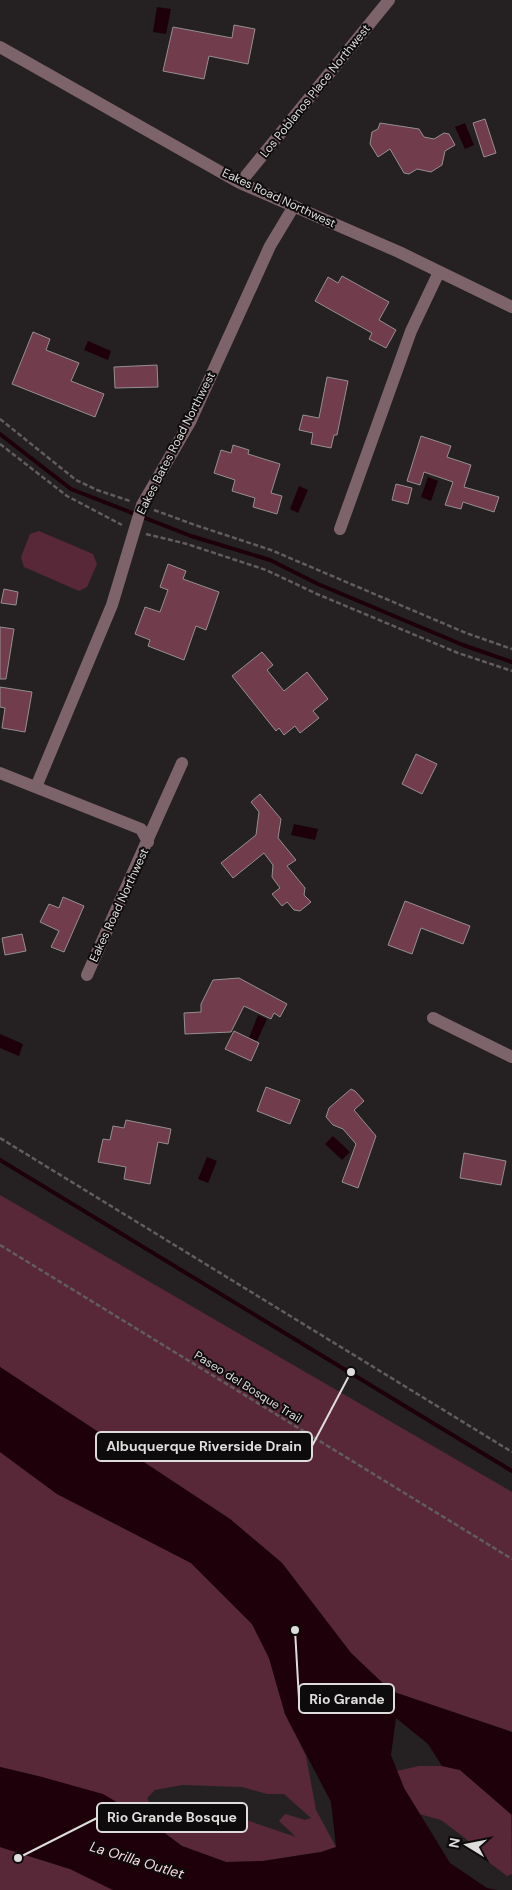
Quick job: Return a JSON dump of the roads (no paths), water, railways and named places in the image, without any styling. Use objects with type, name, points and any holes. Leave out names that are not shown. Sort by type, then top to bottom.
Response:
[{"type":"street","name":"Los Poblanos Place Northwest","points":[[240,183],[389,0]]},
{"type":"street","name":"Eakes Road Northwest","points":[[0,47],[240,183],[399,252],[512,307]]},
{"type":"street","name":"Eakes Bates Road Northwest","points":[[36,787],[112,605],[142,505],[190,422],[270,246],[294,206]]},
{"type":"street","points":[[340,528],[412,331],[440,272]]},
{"type":"street","points":[[148,842],[182,763]]},
{"type":"street","name":"Eakes Road Northwest","points":[[0,773],[141,829],[148,842],[87,975]]},
{"type":"street","points":[[432,1018],[512,1057]]},
{"type":"water","points":[[157,7],[171,9],[166,34],[153,32]]},
{"type":"water","points":[[465,123],[474,145],[465,149],[455,127]]},
{"type":"water","points":[[88,341],[111,351],[108,360],[84,350]]},
{"type":"water","points":[[428,477],[438,481],[431,501],[421,497]]},
{"type":"water","points":[[299,486],[308,490],[298,513],[290,509]]},
{"type":"water","points":[[294,824],[318,829],[315,840],[291,835]]},
{"type":"water","points":[[258,1015],[267,1019],[257,1041],[249,1038]]},
{"type":"water","points":[[0,1034],[23,1044],[19,1056],[0,1048]]},
{"type":"water","points":[[333,1136],[350,1152],[342,1160],[325,1144]]},
{"type":"water","points":[[207,1157],[217,1161],[208,1183],[198,1179]]},
{"type":"water","name":"La Orilla Outlet","points":[[0,1367],[230,1519],[282,1563],[351,1653],[391,1691],[512,1732],[512,1815],[460,1770],[442,1766],[428,1744],[396,1718],[391,1755],[404,1788],[450,1863],[487,1888],[497,1890],[113,1890],[70,1869],[0,1847],[0,1767],[103,1794],[147,1820],[182,1846],[226,1862],[263,1861],[321,1852],[336,1847],[331,1802],[285,1714],[269,1658],[252,1624],[191,1563],[57,1494],[0,1452]]},
{"type":"waterway","points":[[0,434],[71,489],[191,536],[270,560],[318,584],[463,645],[512,662]]},
{"type":"waterway","points":[[0,1160],[512,1471]]},
{"type":"place","name":"Albuquerque Riverside Drain","points":[[351,1372]]},
{"type":"place","name":"Rio Grande","points":[[295,1630]]},
{"type":"place","name":"Rio Grande Bosque","points":[[18,1858]]}]
